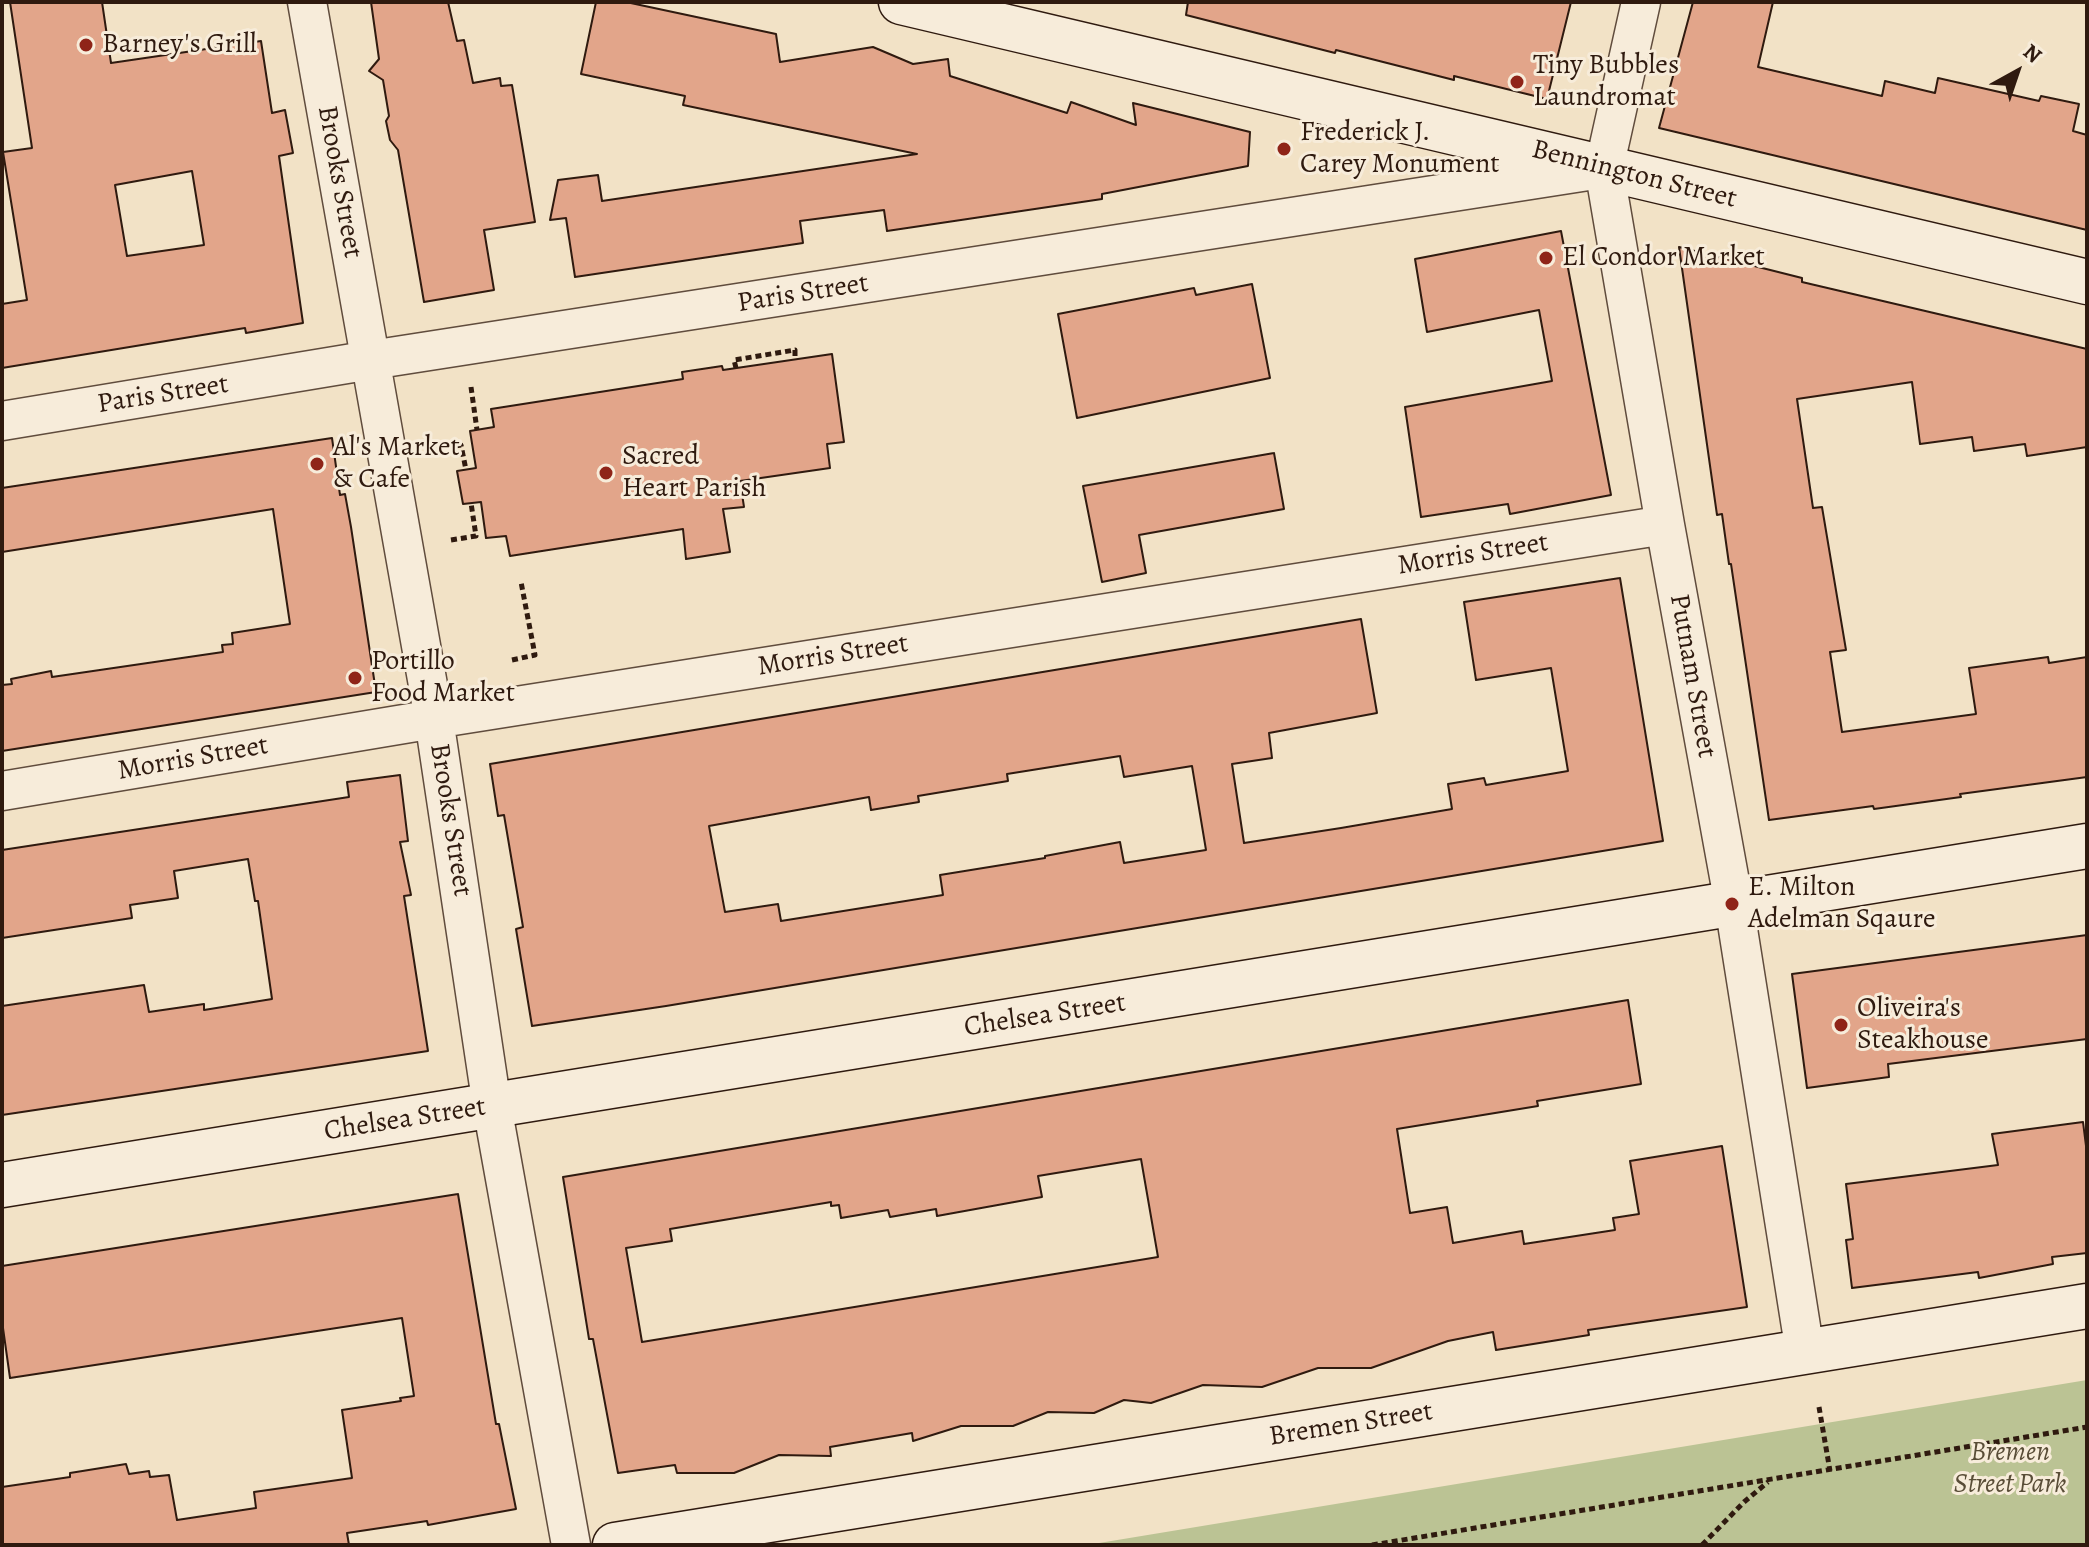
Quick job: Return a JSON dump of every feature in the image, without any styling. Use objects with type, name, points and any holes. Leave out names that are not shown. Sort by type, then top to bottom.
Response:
[{"type":"main road","name":"Bennington Street","points":[[901,2],[2087,282]]},
{"type":"main road","name":"Chelsea Street","points":[[2,1185],[2087,846]]},
{"type":"main road","name":"Bremen Street","points":[[615,1545],[2087,1306]]},
{"type":"street","name":"Brooks Street","points":[[307,2],[434,719],[492,1106],[571,1545]]},
{"type":"street","name":"Putnam Street","points":[[1641,2],[1604,168],[1734,904],[1805,1352]]},
{"type":"street","name":"Paris Street","points":[[2,421],[371,360],[1604,168]]},
{"type":"street","name":"Morris Street","points":[[2,791],[434,719],[1665,525]]},
{"type":"path","points":[[760,340],[764,355]]},
{"type":"path","points":[[736,368],[734,360],[795,350],[795,360]]},
{"type":"path","points":[[471,386],[477,430]]},
{"type":"path","points":[[437,449],[461,445],[466,470]]},
{"type":"path","points":[[451,540],[476,536],[471,503]]},
{"type":"path","points":[[509,661],[535,655],[521,582]]},
{"type":"path","points":[[1819,1407],[1830,1471]]},
{"type":"path","points":[[1372,1545],[2087,1427]]},
{"type":"path","points":[[1703,1544],[1768,1482]]},
{"type":"green space","name":"Bremen Street Park","points":[[2087,1380],[2087,1545],[1087,1545]]},
{"type":"building","points":[[10,2],[102,2],[111,63],[261,41],[272,113],[285,110],[293,153],[279,156],[303,323],[246,333],[245,328],[2,368],[2,304],[27,300],[3,152],[32,148]],"holes":[[[192,171],[204,245],[127,256],[115,185]]]},
{"type":"building","points":[[371,2],[448,2],[457,41],[464,40],[473,83],[500,78],[501,86],[512,85],[535,222],[484,230],[494,290],[424,302],[398,150],[390,140],[386,121],[389,116],[383,80],[369,71],[379,59]]},
{"type":"building","points":[[596,2],[626,2],[776,34],[780,62],[873,47],[913,64],[948,59],[950,76],[1067,113],[1071,102],[1136,125],[1133,103],[1250,132],[1248,166],[1102,194],[1102,199],[887,231],[884,210],[800,221],[803,243],[575,277],[566,218],[550,220],[558,180],[598,175],[602,201],[917,154],[683,105],[685,96],[581,74]]},
{"type":"building","points":[[1188,2],[1571,2],[1547,99],[1454,76],[1454,80],[1336,50],[1335,53],[1186,15]]},
{"type":"building","points":[[1693,2],[1773,2],[1758,67],[1882,96],[1885,81],[1935,93],[1938,78],[2039,101],[2041,96],[2079,104],[2073,131],[2087,135],[2087,230],[1659,128]]},
{"type":"building","points":[[1561,231],[1611,495],[1510,514],[1508,504],[1421,517],[1405,407],[1552,381],[1539,310],[1427,332],[1415,259]]},
{"type":"building","points":[[1679,247],[1802,278],[1802,282],[2087,349],[2087,447],[2027,456],[2025,444],[1974,451],[1972,437],[1920,444],[1912,382],[1797,399],[1813,508],[1822,507],[1846,650],[1830,652],[1842,732],[1976,714],[1969,668],[2048,657],[2049,663],[2087,657],[2087,777],[1874,809],[1873,806],[1769,820],[1731,564],[1722,514],[1717,515]]},
{"type":"building","points":[[1252,284],[1270,378],[1077,418],[1058,314],[1194,288],[1196,295]]},
{"type":"building","name":"Sacred Heart Parish","points":[[832,354],[844,442],[827,444],[830,468],[740,481],[744,507],[723,509],[730,552],[686,559],[683,529],[510,556],[506,536],[486,538],[481,502],[463,504],[457,471],[476,468],[470,431],[494,427],[491,409],[683,379],[682,372],[722,366],[723,370]]},
{"type":"building","points":[[332,438],[340,495],[345,494],[351,527],[376,692],[2,751],[2,685],[12,684],[11,679],[51,671],[52,677],[223,652],[222,645],[233,644],[232,633],[290,624],[273,509],[2,552],[2,488]]},
{"type":"building","points":[[1274,453],[1284,509],[1139,535],[1146,573],[1102,582],[1083,486]]},
{"type":"building","points":[[1620,578],[1663,841],[532,1026],[516,929],[523,927],[504,815],[498,816],[490,764],[1361,619],[1377,713],[1269,733],[1272,758],[1232,764],[1244,843],[1341,828],[1452,809],[1448,784],[1484,778],[1486,785],[1568,771],[1551,668],[1476,680],[1464,602]],"holes":[[[1120,756],[1124,777],[1192,766],[1206,850],[1124,863],[1120,842],[940,875],[943,895],[781,921],[778,904],[725,912],[709,826],[869,797],[871,810],[919,802],[918,796],[1008,781],[1007,774]]]},
{"type":"building","points":[[400,775],[408,841],[400,842],[411,895],[404,896],[428,1051],[2,1115],[2,1006],[144,985],[149,1012],[204,1004],[204,1010],[272,999],[258,901],[255,901],[248,859],[174,871],[178,898],[130,905],[132,918],[2,938],[2,850],[349,797],[347,782]]},
{"type":"building","points":[[2087,935],[2087,1039],[1888,1064],[1889,1077],[1807,1088],[1792,974]]},
{"type":"building","points":[[1628,1000],[1641,1084],[1537,1101],[1538,1106],[1397,1129],[1410,1213],[1447,1207],[1453,1243],[1522,1231],[1524,1244],[1615,1230],[1613,1218],[1639,1214],[1630,1161],[1722,1146],[1747,1307],[1588,1330],[1589,1335],[1496,1350],[1493,1332],[1448,1341],[1371,1368],[1318,1368],[1262,1387],[1203,1385],[1151,1403],[1124,1400],[1094,1413],[1048,1412],[1013,1426],[961,1426],[913,1441],[912,1433],[830,1447],[831,1456],[779,1455],[734,1473],[677,1473],[675,1465],[618,1473],[593,1339],[589,1339],[563,1177]],"holes":[[[1141,1159],[1158,1257],[642,1342],[626,1248],[672,1241],[670,1229],[831,1202],[831,1206],[839,1205],[841,1218],[888,1210],[890,1217],[936,1209],[937,1216],[1042,1197],[1038,1176]]]},
{"type":"building","points":[[2083,1122],[2087,1154],[2087,1253],[2052,1257],[2053,1264],[1979,1278],[1978,1272],[1852,1288],[1846,1240],[1853,1239],[1846,1184],[1998,1165],[1992,1134]]},
{"type":"building","points":[[458,1194],[496,1424],[499,1424],[516,1509],[428,1525],[427,1521],[347,1533],[349,1545],[2,1545],[2,1487],[70,1477],[70,1473],[126,1464],[129,1474],[149,1471],[150,1477],[169,1475],[177,1520],[256,1508],[254,1492],[352,1478],[342,1410],[401,1401],[400,1398],[414,1396],[402,1318],[10,1378],[2,1321],[2,1266]]},
{"type":"place","name":"Barney's Grill","points":[[86,45]]},
{"type":"place","name":"Tiny Bubbles Laundromat","points":[[1517,82]]},
{"type":"place","name":"Frederick J. Carey Monument","points":[[1284,149]]},
{"type":"place","name":"El Condor Market","points":[[1546,258]]},
{"type":"place","name":"Al's Market & Cafe","points":[[317,464]]},
{"type":"place","name":"Sacred Heart Parish","points":[[606,473]]},
{"type":"place","name":"Portillo Food Market","points":[[355,678]]},
{"type":"place","name":"E. Milton Adelman Sqaure","points":[[1732,904]]},
{"type":"place","name":"Oliveira's Steakhouse","points":[[1841,1025]]}]
